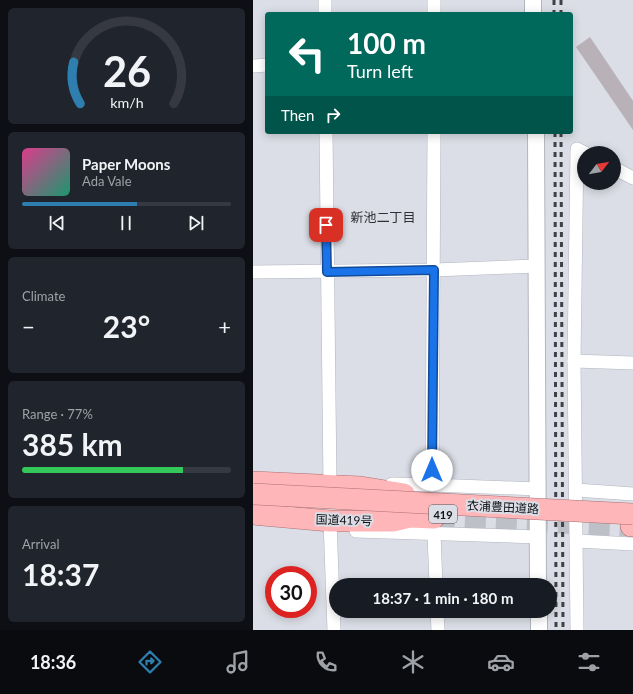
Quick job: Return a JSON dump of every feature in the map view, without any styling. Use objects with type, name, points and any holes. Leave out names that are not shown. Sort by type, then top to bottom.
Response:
[{"type":"highway","name":"419","points":[[253,482],[361,487],[393,493],[433,490]]},
{"type":"highway","points":[[330,485],[330,526]]},
{"type":"highway","name":"衣浦豊田道路","points":[[253,494],[632,517]]},
{"type":"highway","name":"衣浦豊田道路","points":[[253,506],[632,517]]},
{"type":"highway","name":"国道419号","points":[[253,514],[330,526],[393,521],[410,517],[434,526]]},
{"type":"street","points":[[325,0],[325,12]]},
{"type":"street","points":[[434,0],[434,12]]},
{"type":"street","points":[[533,0],[533,12]]},
{"type":"street","points":[[253,66],[265,65]]},
{"type":"street","points":[[326,134],[330,485]]},
{"type":"street","points":[[434,134],[433,490],[538,489]]},
{"type":"street","points":[[536,134],[539,578]]},
{"type":"street","points":[[577,149],[574,361],[577,630]]},
{"type":"street","points":[[621,172],[633,178]]},
{"type":"street","points":[[253,272],[434,270],[537,266]]},
{"type":"street","points":[[574,361],[633,363]]},
{"type":"street","points":[[576,490],[632,517]]},
{"type":"street","points":[[577,541],[632,517]]},
{"type":"street","points":[[330,526],[334,630]]},
{"type":"street","points":[[436,578],[434,526],[538,537]]},
{"type":"street","points":[[437,618],[438,630]]},
{"type":"street","points":[[539,618],[539,630]]},
{"type":"building","points":[[590,37],[633,101],[633,130],[576,47]]},
{"type":"tunnel","points":[[434,518],[631,526]]},
{"type":"railway","points":[[554,0],[554,12]]},
{"type":"railway","points":[[561,0],[561,12]]},
{"type":"railway","points":[[555,134],[556,630]]},
{"type":"railway","points":[[561,134],[563,630]]},
{"type":"district","name":"新池二丁目","points":[[383,217]]},
{"type":"route","points":[[326,225],[327,272],[434,270],[432,470]]}]
